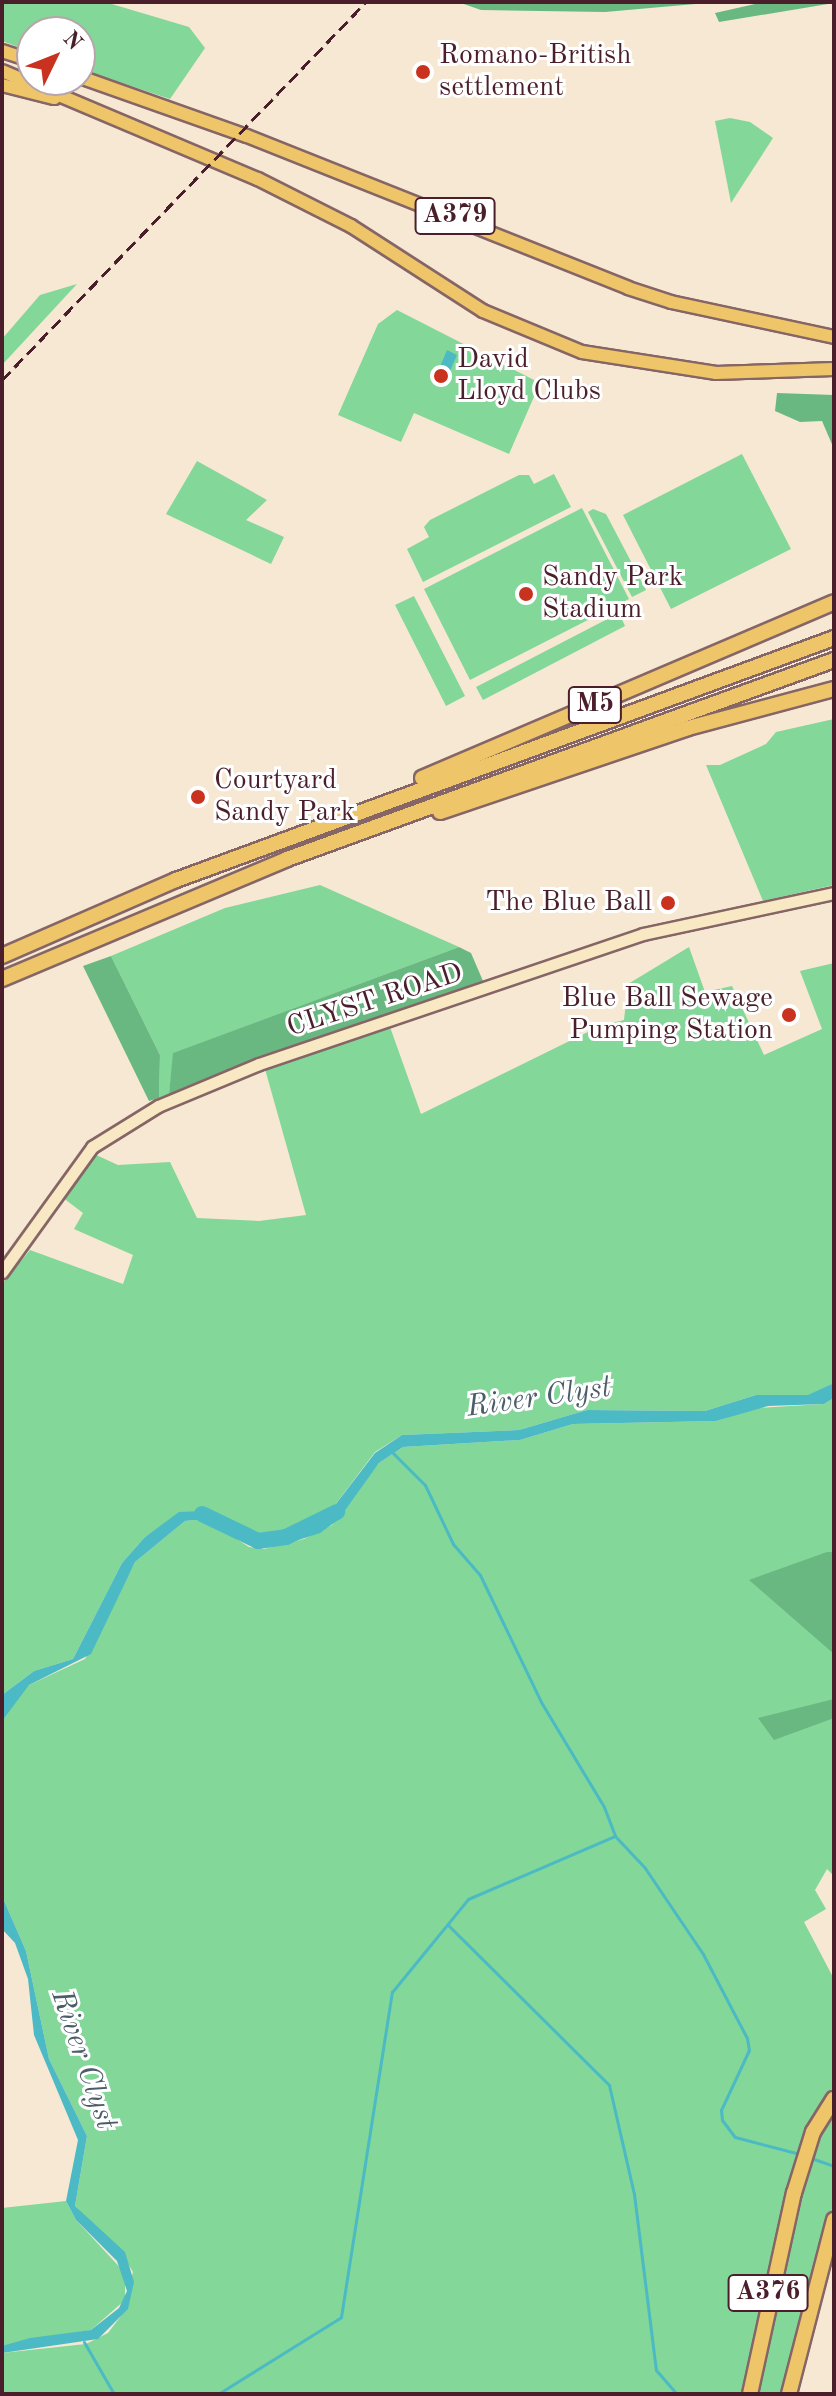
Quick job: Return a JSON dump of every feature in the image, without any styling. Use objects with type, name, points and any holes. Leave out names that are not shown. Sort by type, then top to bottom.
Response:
[{"type":"highway","name":"M5","points":[[358,811],[384,794],[834,602]]},
{"type":"highway","name":"M5","points":[[2,956],[176,880],[834,638]]},
{"type":"highway","name":"M5","points":[[2,979],[190,897],[834,660]]},
{"type":"highway","name":"M5","points":[[374,828],[472,804],[688,728],[834,689]]},
{"type":"highway","name":"A376","points":[[750,2394],[765,2307],[802,2164],[807,2147],[834,2099]]},
{"type":"highway","name":"A376","points":[[789,2394],[834,2220]]},
{"type":"main road","name":"A379","points":[[2,71],[258,179],[351,226],[483,311],[582,352],[716,373],[834,369]]},
{"type":"main road","name":"A379","points":[[96,83],[247,136],[628,288],[834,337]]},
{"type":"main road","name":"A379","points":[[2,85],[85,106]]},
{"type":"street","name":"CLYST ROAD","points":[[2,1272],[92,1147],[158,1106],[259,1064],[643,934],[834,893]]},
{"type":"green space","points":[[2,2],[105,2],[189,27],[205,48],[170,99],[96,74],[96,16],[16,16],[16,46],[2,41]]},
{"type":"green space","points":[[458,2],[718,2],[605,12],[481,10]]},
{"type":"green space","points":[[764,2],[834,3],[719,22],[715,13]]},
{"type":"green space","points":[[730,118],[750,122],[773,138],[731,203],[715,121]]},
{"type":"green space","points":[[77,284],[2,365],[2,339],[40,295]]},
{"type":"green space","name":"David Lloyd Clubs","points":[[397,310],[540,383],[509,454],[414,413],[401,442],[338,415],[378,324]]},
{"type":"green space","points":[[777,393],[834,395],[834,449],[822,421],[800,422],[775,411]]},
{"type":"green space","points":[[742,454],[791,549],[671,609],[623,515]]},
{"type":"green space","points":[[197,461],[267,500],[246,520],[284,537],[271,564],[166,514]]},
{"type":"green space","name":"Sandy Park Stadium","points":[[554,474],[571,507],[423,582],[407,549],[429,537],[424,527],[430,520],[519,475],[529,475],[534,484]]},
{"type":"green space","name":"Sandy Park Stadium","points":[[582,508],[629,599],[470,680],[424,589]]},
{"type":"green space","name":"Sandy Park Stadium","points":[[593,509],[606,514],[646,590],[632,597],[588,512]]},
{"type":"green space","points":[[414,596],[465,696],[446,706],[395,605]]},
{"type":"green space","name":"Sandy Park Stadium","points":[[619,613],[625,626],[483,700],[476,687]]},
{"type":"green space","points":[[834,719],[834,885],[763,901],[706,765],[720,765],[766,744],[776,732]]},
{"type":"green space","points":[[320,885],[459,947],[174,1053],[169,1094],[159,1098],[160,1055],[111,956],[225,908]]},
{"type":"green space","points":[[459,947],[471,953],[483,981],[258,1057],[169,1094],[173,1053]]},
{"type":"green space","points":[[689,947],[705,992],[732,986],[764,1055],[822,1029],[800,971],[834,963],[834,1383],[808,1396],[756,1395],[705,1411],[587,1410],[519,1430],[402,1435],[375,1452],[319,1526],[268,1542],[239,1536],[212,1514],[179,1513],[145,1537],[122,1563],[73,1659],[34,1671],[2,1695],[2,1284],[30,1250],[123,1284],[133,1255],[74,1229],[83,1213],[62,1197],[94,1154],[118,1165],[170,1162],[197,1218],[259,1221],[306,1215],[265,1069],[390,1027],[421,1114],[600,1026],[624,1020],[628,984]]},
{"type":"green space","points":[[111,956],[160,1055],[159,1098],[149,1101],[83,966]]},
{"type":"green space","points":[[834,1398],[834,1876],[827,1869],[815,1890],[826,1909],[804,1922],[834,1979],[834,2087],[807,2131],[791,2184],[745,2394],[2,2394],[2,2353],[86,2344],[108,2333],[121,2316],[133,2272],[120,2251],[75,2206],[87,2136],[49,2059],[26,1951],[2,1896],[2,1721],[13,1702],[29,1685],[85,1659],[135,1562],[185,1521],[205,1519],[249,1547],[264,1549],[304,1539],[332,1525],[379,1463],[403,1447],[520,1440],[573,1424],[716,1421],[757,1408],[824,1404]]},
{"type":"green space","points":[[834,1552],[834,1654],[749,1580]]},
{"type":"green space","points":[[834,1699],[834,1718],[774,1740],[758,1718]]},
{"type":"green space","points":[[834,2107],[834,2206],[785,2394],[754,2394],[816,2134]]},
{"type":"green space","points":[[66,2201],[76,2220],[125,2273],[125,2300],[91,2330],[2,2346],[2,2208]]},
{"type":"water","points":[[447,350],[457,355],[447,378],[437,374]]},
{"type":"water","points":[[834,1383],[834,1398],[824,1404],[768,1406],[716,1421],[573,1424],[520,1440],[403,1447],[379,1463],[338,1520],[320,1533],[283,1545],[257,1549],[205,1519],[185,1521],[135,1562],[91,1654],[29,1685],[2,1721],[2,1695],[34,1671],[73,1659],[122,1563],[145,1537],[179,1512],[204,1511],[239,1536],[268,1542],[319,1526],[375,1453],[402,1435],[519,1430],[587,1410],[705,1411],[756,1395],[808,1395]]},
{"type":"water","points":[[2,1896],[26,1951],[49,2059],[87,2136],[75,2206],[125,2252],[134,2282],[128,2309],[98,2339],[2,2353],[2,2346],[30,2338],[91,2330],[119,2308],[127,2291],[117,2261],[76,2220],[66,2201],[78,2140],[34,2035],[28,1979],[15,1943],[2,1929]]},
{"type":"waterway","points":[[392,1452],[425,1485],[453,1544],[480,1575],[541,1702],[604,1807],[615,1836],[645,1868],[703,1954],[747,2038],[749,2050],[721,2110],[722,2120],[735,2137],[800,2154]]},
{"type":"waterway","name":"River Clyst","points":[[202,1514],[258,1541],[286,1537],[337,1512]]},
{"type":"waterway","points":[[218,2394],[341,2317],[392,1992],[468,1899],[615,1836]]},
{"type":"waterway","points":[[448,1925],[609,2085],[634,2194],[656,2370],[677,2394]]},
{"type":"waterway","points":[[811,2158],[834,2166]]},
{"type":"waterway","points":[[84,2342],[114,2394]]},
{"type":"railway","points":[[2,380],[366,2]]},
{"type":"place","name":"Romano-British settlement","points":[[423,72]]},
{"type":"place","name":"David Lloyd Clubs","points":[[441,376]]},
{"type":"place","name":"Sandy Park Stadium","points":[[526,594]]},
{"type":"place","name":"Courtyard Sandy Park","points":[[198,797]]},
{"type":"place","name":"The Blue Ball","points":[[668,903]]},
{"type":"place","name":"Blue Ball Sewage Pumping Station","points":[[789,1015]]}]
